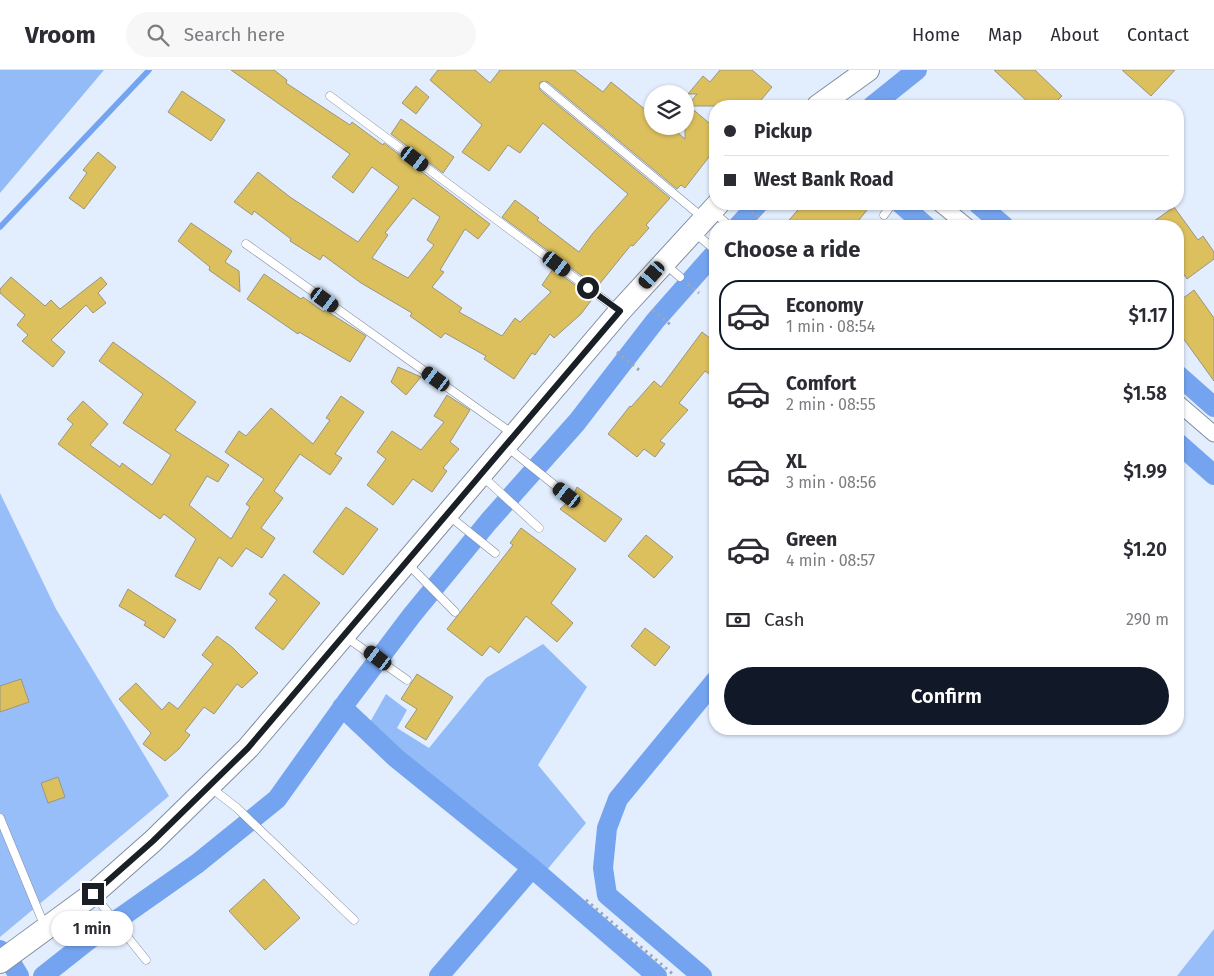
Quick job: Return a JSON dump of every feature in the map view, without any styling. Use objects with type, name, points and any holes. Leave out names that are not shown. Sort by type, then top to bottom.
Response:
[{"type":"main road","points":[[833,100],[868,70]]},
{"type":"main road","points":[[0,962],[46,928],[99,902],[153,841],[353,641],[455,521],[620,311],[663,262],[709,222]]},
{"type":"street","points":[[947,210],[960,220]]},
{"type":"street","points":[[1184,408],[1214,434]]},
{"type":"lane","points":[[544,86],[709,220]]},
{"type":"lane","points":[[330,96],[620,311]]},
{"type":"lane","points":[[884,215],[888,210]]},
{"type":"lane","points":[[246,244],[514,446],[544,478],[567,495]]},
{"type":"lane","points":[[663,262],[680,277]]},
{"type":"lane","points":[[487,480],[539,528]]},
{"type":"lane","points":[[455,521],[495,553]]},
{"type":"lane","points":[[413,570],[455,612]]},
{"type":"lane","points":[[353,641],[407,680]]},
{"type":"lane","points":[[208,786],[237,808],[354,920]]},
{"type":"lane","points":[[0,818],[46,928]]},
{"type":"lane","points":[[99,902],[146,960]]},
{"type":"path","points":[[750,210],[760,218]]},
{"type":"path","points":[[653,310],[672,326]]},
{"type":"path","points":[[616,352],[639,370]]},
{"type":"path","points":[[586,900],[675,976]]},
{"type":"shaded area","points":[[0,70],[104,70],[0,193]]},
{"type":"shaded area","points":[[0,493],[56,609],[169,796],[0,937]]},
{"type":"shaded area","points":[[543,644],[587,687],[538,765],[586,823],[541,877],[369,724],[386,694],[407,710],[397,728],[429,748],[486,678]]},
{"type":"shaded area","points":[[1214,929],[1214,976],[1177,976]]},
{"type":"building","points":[[231,70],[274,70],[287,80],[286,83],[350,125],[352,122],[383,145],[384,143],[490,224],[478,239],[465,229],[440,270],[444,272],[432,287],[462,308],[459,312],[502,336],[515,318],[520,322],[551,292],[542,285],[553,269],[593,298],[581,314],[554,338],[550,334],[535,355],[532,353],[514,379],[484,359],[486,356],[445,333],[441,338],[410,316],[412,313],[361,283],[323,255],[320,260],[290,241],[291,239],[254,211],[252,215],[234,202],[258,172],[290,197],[358,242],[399,187],[372,167],[353,193],[332,177],[350,154]],"holes":[[[413,198],[440,217],[427,240],[434,245],[408,278],[372,258],[388,235],[385,233]]]},
{"type":"building","points":[[438,70],[475,70],[490,83],[500,70],[574,70],[603,92],[611,82],[644,109],[644,135],[680,135],[685,139],[685,135],[694,135],[694,110],[709,123],[709,157],[685,188],[681,185],[677,189],[548,82],[540,82],[540,90],[670,198],[646,225],[649,228],[633,246],[631,245],[597,287],[502,217],[515,200],[539,218],[537,220],[579,252],[593,233],[628,194],[543,123],[520,153],[508,145],[489,171],[462,152],[482,125],[430,80]]},
{"type":"building","points":[[720,70],[752,70],[772,87],[761,100],[709,100],[709,106],[694,106],[694,98],[697,94],[694,94],[694,87],[703,76],[710,82]]},
{"type":"building","points":[[994,70],[1035,70],[1062,96],[1058,100],[1026,100]]},
{"type":"building","points":[[1122,70],[1175,70],[1151,96]]},
{"type":"building","points":[[416,86],[429,97],[416,114],[402,103]]},
{"type":"building","points":[[182,91],[225,120],[211,141],[168,112]]},
{"type":"building","points":[[401,119],[454,157],[443,173],[391,134]]},
{"type":"building","points":[[98,152],[116,167],[84,209],[69,198],[87,173],[83,170]]},
{"type":"building","points":[[798,210],[867,210],[859,220],[789,220]]},
{"type":"building","points":[[1170,210],[1176,210],[1183,220],[1156,220]]},
{"type":"building","points":[[1184,221],[1198,240],[1203,236],[1214,252],[1214,259],[1187,279],[1184,274]]},
{"type":"building","points":[[191,223],[232,251],[225,262],[239,271],[240,292],[209,270],[210,267],[178,241]]},
{"type":"building","points":[[264,274],[301,299],[303,297],[324,312],[325,310],[366,336],[350,362],[299,332],[298,334],[247,299]]},
{"type":"building","points":[[11,277],[45,306],[51,300],[60,309],[101,277],[107,284],[98,293],[106,303],[93,313],[86,305],[51,340],[65,352],[53,367],[22,341],[28,335],[17,325],[25,315],[0,293],[0,289]]},
{"type":"building","points":[[1194,290],[1214,318],[1214,381],[1184,339],[1184,298]]},
{"type":"building","points":[[702,332],[709,337],[709,374],[705,371],[679,403],[688,410],[660,441],[665,444],[655,457],[644,449],[637,457],[608,434],[630,406],[654,381],[661,387]]},
{"type":"building","points":[[113,342],[196,402],[175,430],[229,465],[218,482],[207,476],[189,505],[231,539],[250,507],[246,504],[264,479],[225,452],[239,431],[246,436],[271,408],[313,444],[330,420],[326,418],[341,396],[364,412],[335,454],[342,458],[330,475],[300,454],[274,491],[283,498],[261,528],[275,538],[262,558],[246,548],[232,567],[219,557],[200,590],[175,576],[196,539],[164,514],[160,519],[58,444],[73,424],[67,419],[83,401],[108,424],[90,445],[120,467],[122,463],[152,485],[171,455],[123,423],[143,394],[99,361]]},
{"type":"building","points":[[398,367],[421,377],[406,395],[391,382]]},
{"type":"building","points":[[447,395],[470,410],[450,442],[459,449],[443,468],[447,471],[432,492],[413,479],[393,505],[367,485],[386,459],[377,452],[392,431],[421,450],[444,422],[434,416]]},
{"type":"building","points":[[577,487],[622,519],[605,542],[560,509],[572,498]]},
{"type":"building","points":[[346,507],[378,529],[343,575],[313,552]]},
{"type":"building","points":[[521,528],[576,569],[551,603],[573,623],[557,642],[526,616],[499,653],[490,646],[482,656],[447,629],[513,545],[510,543]]},
{"type":"building","points":[[646,535],[673,557],[654,578],[628,556]]},
{"type":"building","points":[[284,574],[320,603],[283,650],[255,628],[277,600],[269,594]]},
{"type":"building","points":[[128,589],[176,620],[164,638],[144,625],[146,622],[119,606]]},
{"type":"building","points":[[645,628],[670,647],[655,666],[631,646]]},
{"type":"building","points":[[217,636],[232,647],[258,673],[242,688],[237,684],[214,714],[204,707],[185,731],[190,735],[179,749],[165,761],[143,744],[151,733],[119,699],[136,683],[162,710],[169,702],[178,709],[213,664],[202,655]]},
{"type":"building","points":[[417,674],[453,697],[426,740],[405,727],[417,709],[401,699]]},
{"type":"building","points":[[21,679],[29,702],[0,712],[0,686]]},
{"type":"building","points":[[58,777],[65,797],[48,803],[41,783]]},
{"type":"building","points":[[264,879],[300,918],[265,950],[229,911]]},
{"type":"waterway","points":[[0,227],[149,70]]},
{"type":"waterway","points":[[880,100],[917,70]]},
{"type":"waterway","points":[[743,220],[753,210]]},
{"type":"waterway","points":[[908,210],[919,220]]},
{"type":"waterway","points":[[985,210],[997,220]]},
{"type":"waterway","points":[[43,976],[90,939],[198,863],[277,799],[347,701],[412,615],[489,521],[577,422],[655,321],[709,260]]},
{"type":"waterway","points":[[1184,380],[1214,407]]},
{"type":"waterway","points":[[1184,448],[1214,475]]},
{"type":"waterway","points":[[702,976],[607,895],[603,868],[607,828],[618,799],[709,688]]},
{"type":"waterway","points":[[342,707],[396,758],[532,868],[657,976]]},
{"type":"waterway","points":[[439,976],[532,868]]},
{"type":"waterway","points":[[0,950],[10,961],[19,976]]},
{"type":"route","points":[[93,894],[153,841],[248,748],[620,311],[588,288]]}]
